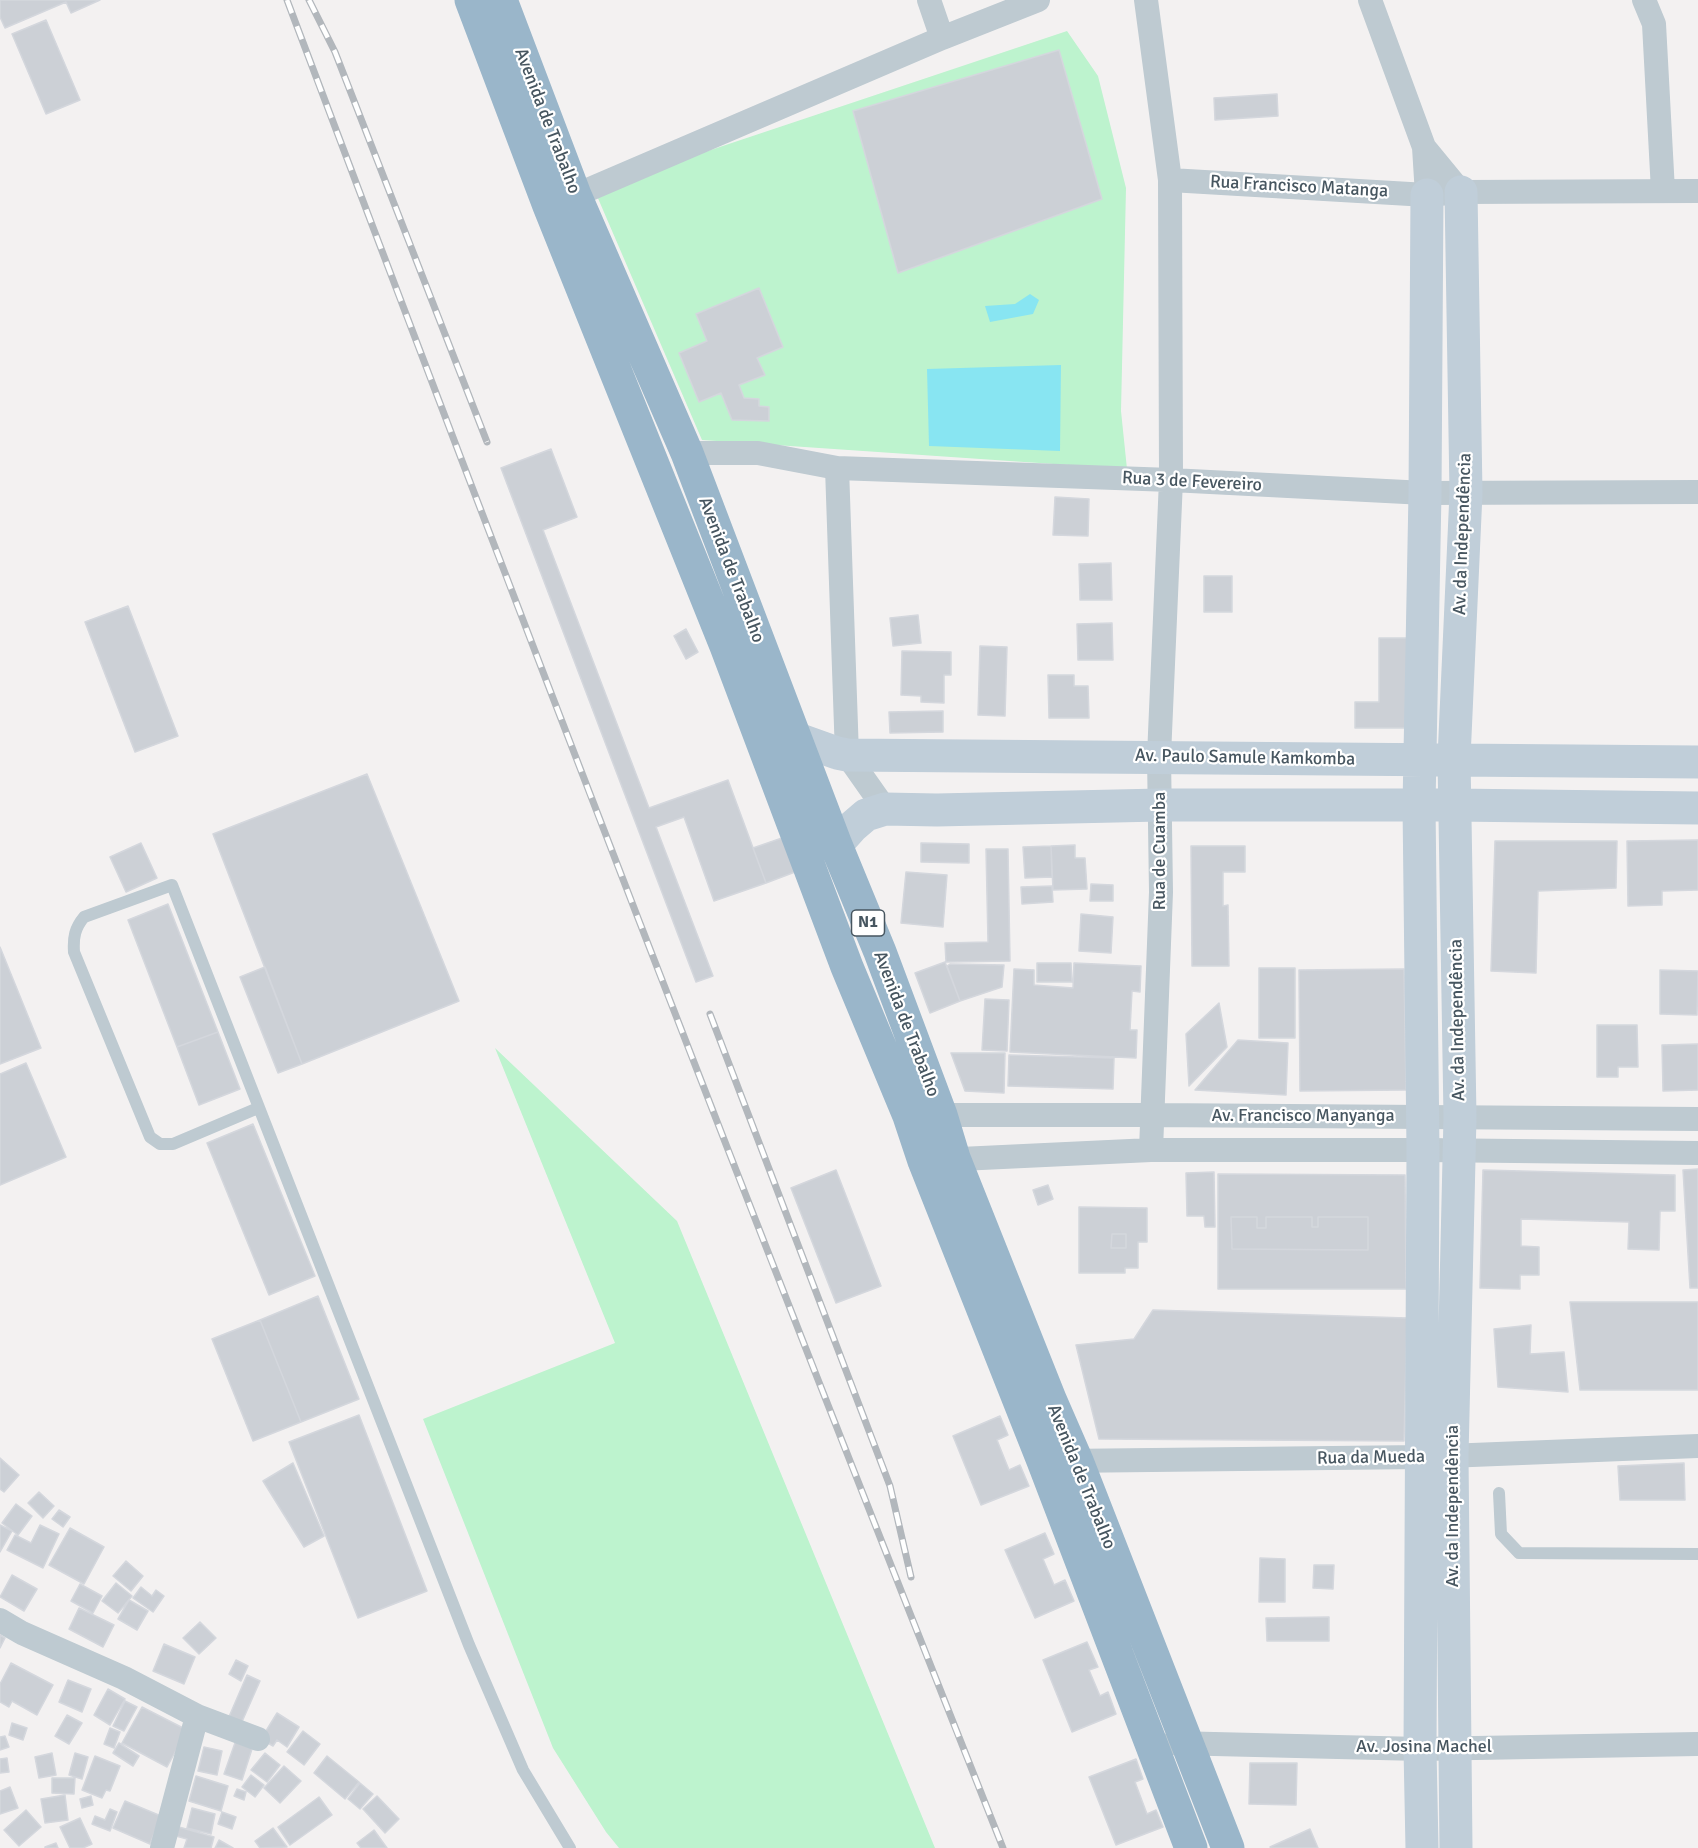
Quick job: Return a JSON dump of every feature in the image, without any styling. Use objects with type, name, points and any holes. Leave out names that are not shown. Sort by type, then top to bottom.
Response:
[{"type":"highway","name":"Avenida de Trabalho","points":[[471,0],[562,201],[687,453],[941,1115],[939,1160],[1043,1461],[1191,1848]]},
{"type":"highway","name":"Avenida de Trabalho","points":[[501,0],[562,201],[693,567],[726,645],[847,966],[909,1116],[939,1160],[1077,1461],[1228,1848]]},
{"type":"highway","points":[[693,567],[724,554]]},
{"type":"highway","points":[[847,966],[880,952]]},
{"type":"main road","name":"Av. da Independência","points":[[1422,1848],[1420,1749],[1437,1457],[1460,1151],[1454,758],[1466,493],[1461,192]]},
{"type":"main road","name":"Av. da Independência","points":[[1427,195],[1425,493],[1419,805],[1422,1117],[1437,1457],[1456,1748],[1456,1848]]},
{"type":"main road","name":"Av. Paulo Samule Kamkomba","points":[[795,738],[837,753],[847,754],[1698,762]]},
{"type":"main road","points":[[836,845],[866,815],[885,809],[1160,805],[1698,808]]},
{"type":"street","points":[[929,0],[942,38]]},
{"type":"street","points":[[562,201],[942,38],[1038,0]]},
{"type":"street","name":"Rua de Cuamba","points":[[1146,0],[1170,180],[1171,480],[1159,756],[1161,892],[1151,1150]]},
{"type":"street","points":[[1370,0],[1424,147],[1427,195]]},
{"type":"street","points":[[1644,0],[1654,24]]},
{"type":"street","points":[[1660,0],[1654,24],[1664,191]]},
{"type":"street","points":[[1424,147],[1461,192],[1698,191]]},
{"type":"street","name":"Rua Francisco Matanga","points":[[1170,180],[1427,195],[1461,192]]},
{"type":"street","name":"Rua 3 de Fevereiro","points":[[687,453],[758,453],[837,468],[1171,480],[1425,493],[1698,492]]},
{"type":"street","points":[[837,468],[847,754],[885,809]]},
{"type":"street","name":"Av. Francisco Manyanga","points":[[909,1116],[1152,1115],[1698,1119]]},
{"type":"street","name":"Av. Francisco Manyanga","points":[[939,1160],[1151,1150],[1698,1153]]},
{"type":"street","name":"Rua da Mueda","points":[[1043,1461],[1437,1457],[1698,1446]]},
{"type":"street","points":[[0,1620],[22,1633],[123,1678],[197,1716],[258,1739]]},
{"type":"street","points":[[162,1848],[197,1716]]},
{"type":"street","name":"Av. Josina Machel","points":[[1149,1743],[1420,1749],[1698,1744]]},
{"type":"lane","points":[[258,1108],[173,1144],[160,1144],[150,1137],[74,952],[73,938],[76,927],[84,917],[172,885],[469,1645],[523,1770],[570,1848]]},
{"type":"lane","points":[[1499,1493],[1501,1534],[1519,1553],[1698,1554]]},
{"type":"green space","points":[[1067,31],[1098,76],[1126,188],[1121,411],[1127,469],[702,440],[594,189]]},
{"type":"green space","points":[[495,1048],[677,1221],[935,1848],[619,1848],[606,1832],[553,1748],[423,1419],[615,1343]]},
{"type":"water","points":[[1030,294],[1039,300],[1033,314],[990,322],[985,306],[1015,304]]},
{"type":"water","points":[[1061,365],[1060,451],[929,446],[927,369]]},
{"type":"building","points":[[0,0],[100,0],[71,13],[66,2],[5,28],[0,17]]},
{"type":"building","points":[[46,20],[80,100],[46,114],[12,34]]},
{"type":"building","points":[[1059,50],[1102,199],[898,273],[853,111]]},
{"type":"building","points":[[1277,94],[1278,116],[1215,120],[1214,98]]},
{"type":"building","points":[[759,288],[783,347],[757,358],[765,375],[739,385],[744,398],[759,399],[759,406],[769,407],[769,421],[732,420],[721,393],[699,402],[679,353],[707,341],[696,314]]},
{"type":"building","points":[[551,449],[577,517],[543,530],[649,808],[728,780],[766,883],[714,901],[684,817],[656,827],[713,976],[696,982],[501,468]]},
{"type":"building","points":[[1055,497],[1089,499],[1088,536],[1053,535]]},
{"type":"building","points":[[1111,563],[1112,600],[1080,600],[1079,564]]},
{"type":"building","points":[[1204,576],[1232,576],[1232,612],[1204,612]]},
{"type":"building","points":[[128,606],[178,736],[135,752],[85,622]]},
{"type":"building","points":[[918,615],[921,643],[893,646],[890,618]]},
{"type":"building","points":[[1112,623],[1113,660],[1078,660],[1077,624]]},
{"type":"building","points":[[686,629],[698,652],[686,659],[674,636]]},
{"type":"building","points":[[1379,638],[1413,638],[1413,728],[1355,728],[1355,702],[1379,702]]},
{"type":"building","points":[[980,646],[1007,647],[1005,716],[978,715]]},
{"type":"building","points":[[902,651],[951,652],[951,675],[944,675],[944,703],[921,702],[921,696],[901,695]]},
{"type":"building","points":[[1048,675],[1074,675],[1074,686],[1088,686],[1089,718],[1049,718]]},
{"type":"building","points":[[943,711],[943,732],[890,733],[889,712]]},
{"type":"building","points":[[367,774],[459,1001],[302,1064],[213,834]]},
{"type":"building","points":[[782,838],[795,872],[766,883],[753,848]]},
{"type":"building","points":[[1698,840],[1698,890],[1662,891],[1662,905],[1628,906],[1627,841]]},
{"type":"building","points":[[1495,841],[1617,841],[1616,888],[1538,891],[1536,973],[1491,971]]},
{"type":"building","points":[[141,843],[157,878],[126,892],[110,857]]},
{"type":"building","points":[[921,843],[969,844],[969,863],[921,862]]},
{"type":"building","points":[[1075,845],[1075,858],[1085,858],[1087,889],[1053,890],[1051,846]]},
{"type":"building","points":[[1051,846],[1052,877],[1025,878],[1023,847]]},
{"type":"building","points":[[1191,846],[1245,846],[1245,872],[1223,872],[1223,906],[1228,905],[1229,966],[1192,966]]},
{"type":"building","points":[[986,849],[1008,849],[1010,961],[946,962],[945,943],[988,942]]},
{"type":"building","points":[[906,872],[947,875],[943,927],[901,923]]},
{"type":"building","points":[[1091,884],[1113,885],[1113,901],[1090,901]]},
{"type":"building","points":[[1052,886],[1053,902],[1022,904],[1021,887]]},
{"type":"building","points":[[168,904],[218,1032],[177,1047],[128,920]]},
{"type":"building","points":[[1081,914],[1113,917],[1111,953],[1079,951]]},
{"type":"building","points":[[0,947],[41,1048],[0,1064]]},
{"type":"building","points":[[945,962],[960,1001],[930,1013],[915,973]]},
{"type":"building","points":[[1037,963],[1071,963],[1072,982],[1037,982]]},
{"type":"building","points":[[1074,963],[1141,966],[1140,992],[1132,991],[1130,1030],[1137,1030],[1136,1058],[1010,1052],[1014,969],[1034,970],[1034,985],[1073,988]]},
{"type":"building","points":[[950,964],[1004,965],[1002,987],[960,1001],[947,966]]},
{"type":"building","points":[[265,967],[302,1064],[278,1073],[240,977]]},
{"type":"building","points":[[1259,968],[1295,968],[1295,1038],[1259,1038]]},
{"type":"building","points":[[1404,969],[1406,1090],[1300,1091],[1299,970]]},
{"type":"building","points":[[1660,970],[1698,971],[1697,1015],[1660,1014]]},
{"type":"building","points":[[985,999],[1009,1000],[1007,1051],[982,1050]]},
{"type":"building","points":[[1219,1003],[1227,1047],[1189,1086],[1186,1034]]},
{"type":"building","points":[[1597,1025],[1637,1025],[1638,1067],[1618,1067],[1618,1077],[1597,1077]]},
{"type":"building","points":[[218,1032],[240,1089],[199,1105],[177,1047]]},
{"type":"building","points":[[1238,1040],[1288,1043],[1286,1095],[1195,1090]]},
{"type":"building","points":[[1698,1044],[1698,1090],[1663,1091],[1662,1045]]},
{"type":"building","points":[[951,1053],[1005,1053],[1004,1093],[965,1091]]},
{"type":"building","points":[[1009,1055],[1114,1058],[1113,1089],[1008,1086]]},
{"type":"building","points":[[26,1063],[66,1157],[0,1185],[0,1074]]},
{"type":"building","points":[[253,1124],[315,1276],[269,1295],[207,1143]]},
{"type":"building","points":[[1698,1169],[1698,1288],[1690,1288],[1683,1170]]},
{"type":"building","points":[[836,1170],[881,1286],[836,1303],[791,1188]]},
{"type":"building","points":[[1483,1170],[1675,1175],[1675,1211],[1660,1211],[1659,1250],[1628,1249],[1629,1222],[1521,1219],[1521,1246],[1539,1247],[1539,1275],[1520,1275],[1520,1289],[1480,1288]]},
{"type":"building","points":[[1214,1172],[1215,1227],[1205,1227],[1204,1216],[1187,1216],[1186,1173]]},
{"type":"building","points":[[1218,1174],[1405,1175],[1406,1289],[1218,1289]],"holes":[[[1231,1217],[1257,1217],[1257,1228],[1266,1228],[1266,1217],[1312,1217],[1312,1227],[1318,1227],[1318,1217],[1368,1217],[1368,1250],[1232,1249]]]},
{"type":"building","points":[[1048,1185],[1053,1199],[1038,1205],[1033,1190]]},
{"type":"building","points":[[1079,1207],[1147,1208],[1147,1242],[1138,1242],[1138,1268],[1125,1268],[1125,1273],[1079,1273]],"holes":[[[1112,1234],[1126,1234],[1126,1248],[1111,1248]]]},
{"type":"building","points":[[1231,1217],[1257,1217],[1257,1228],[1266,1228],[1266,1217],[1312,1217],[1312,1227],[1318,1227],[1318,1217],[1368,1217],[1368,1250],[1232,1249]]},
{"type":"building","points":[[1112,1234],[1126,1234],[1126,1248],[1111,1248]]},
{"type":"building","points":[[318,1296],[359,1399],[301,1422],[260,1320]]},
{"type":"building","points":[[1570,1302],[1698,1302],[1698,1390],[1580,1390]]},
{"type":"building","points":[[1153,1310],[1407,1318],[1404,1441],[1099,1439],[1076,1345],[1134,1339]]},
{"type":"building","points":[[260,1320],[301,1422],[253,1441],[212,1339]]},
{"type":"building","points":[[1531,1325],[1530,1354],[1564,1352],[1568,1392],[1498,1387],[1494,1329]]},
{"type":"building","points":[[359,1415],[427,1591],[358,1618],[289,1442]]},
{"type":"building","points":[[1000,1416],[1008,1435],[997,1440],[1009,1470],[1020,1465],[1029,1486],[981,1505],[953,1436]]},
{"type":"building","points":[[0,1458],[19,1475],[4,1492],[0,1489]]},
{"type":"building","points":[[293,1463],[324,1536],[304,1547],[263,1481]]},
{"type":"building","points":[[1684,1463],[1685,1500],[1620,1500],[1618,1466]]},
{"type":"building","points":[[39,1492],[54,1506],[43,1518],[28,1503]]},
{"type":"building","points":[[16,1504],[32,1516],[18,1535],[2,1523]]},
{"type":"building","points":[[59,1510],[70,1517],[63,1527],[52,1519]]},
{"type":"building","points":[[0,1525],[12,1531],[0,1552]]},
{"type":"building","points":[[40,1525],[59,1534],[43,1568],[7,1550],[15,1535],[31,1543]]},
{"type":"building","points":[[70,1528],[104,1547],[84,1584],[49,1565]]},
{"type":"building","points":[[1045,1533],[1054,1554],[1043,1559],[1054,1585],[1065,1580],[1074,1601],[1035,1618],[1005,1550]]},
{"type":"building","points":[[1260,1558],[1285,1559],[1285,1602],[1259,1602]]},
{"type":"building","points":[[126,1561],[143,1576],[131,1591],[113,1576]]},
{"type":"building","points":[[1314,1565],[1334,1565],[1333,1589],[1313,1588]]},
{"type":"building","points":[[12,1575],[37,1589],[24,1611],[0,1597]]},
{"type":"building","points":[[116,1583],[132,1596],[118,1613],[102,1601]]},
{"type":"building","points":[[80,1584],[102,1596],[93,1613],[71,1601]]},
{"type":"building","points":[[141,1587],[152,1596],[156,1590],[164,1596],[153,1612],[133,1598]]},
{"type":"building","points":[[129,1600],[148,1611],[137,1630],[118,1619]]},
{"type":"building","points":[[79,1608],[114,1625],[103,1647],[69,1629]]},
{"type":"building","points":[[1329,1617],[1329,1641],[1267,1641],[1266,1618]]},
{"type":"building","points":[[200,1622],[216,1638],[199,1654],[183,1638]]},
{"type":"building","points":[[0,1635],[5,1638],[0,1648]]},
{"type":"building","points":[[1087,1642],[1098,1667],[1089,1670],[1100,1696],[1108,1692],[1116,1714],[1072,1732],[1043,1660]]},
{"type":"building","points":[[164,1644],[195,1657],[184,1684],[153,1671]]},
{"type":"building","points":[[236,1660],[248,1666],[241,1681],[229,1674]]},
{"type":"building","points":[[11,1663],[53,1685],[37,1715],[12,1701],[9,1707],[0,1702],[0,1684]]},
{"type":"building","points":[[247,1675],[260,1681],[241,1724],[228,1719]]},
{"type":"building","points":[[68,1680],[91,1689],[82,1712],[59,1702]]},
{"type":"building","points":[[108,1689],[125,1699],[110,1725],[94,1715]]},
{"type":"building","points":[[125,1701],[137,1707],[124,1731],[113,1726]]},
{"type":"building","points":[[142,1707],[187,1730],[167,1767],[122,1743]]},
{"type":"building","points":[[277,1713],[299,1727],[287,1747],[277,1740],[273,1746],[261,1739]]},
{"type":"building","points":[[67,1715],[82,1723],[69,1744],[55,1736]]},
{"type":"building","points":[[12,1723],[27,1728],[23,1740],[9,1735]]},
{"type":"building","points":[[110,1728],[120,1732],[114,1748],[104,1744]]},
{"type":"building","points":[[303,1731],[320,1744],[304,1765],[287,1752]]},
{"type":"building","points":[[5,1736],[9,1747],[0,1750],[0,1737]]},
{"type":"building","points":[[236,1740],[253,1746],[242,1780],[224,1774]]},
{"type":"building","points":[[119,1743],[139,1756],[133,1766],[113,1753]]},
{"type":"building","points":[[204,1747],[222,1751],[217,1775],[198,1771]]},
{"type":"building","points":[[52,1753],[56,1775],[39,1778],[35,1757]]},
{"type":"building","points":[[75,1753],[88,1757],[82,1779],[69,1775]]},
{"type":"building","points":[[265,1753],[280,1765],[267,1782],[251,1770]]},
{"type":"building","points":[[95,1756],[120,1766],[110,1791],[106,1790],[102,1798],[82,1790]]},
{"type":"building","points":[[327,1756],[359,1782],[345,1799],[314,1773]]},
{"type":"building","points":[[7,1758],[9,1772],[0,1773],[0,1759]]},
{"type":"building","points":[[1136,1759],[1143,1779],[1135,1782],[1147,1814],[1156,1810],[1163,1827],[1116,1845],[1089,1777]]},
{"type":"building","points":[[1250,1763],[1297,1763],[1296,1805],[1249,1804]]},
{"type":"building","points":[[284,1766],[301,1781],[280,1803],[264,1788]]},
{"type":"building","points":[[251,1775],[264,1785],[255,1797],[242,1787]]},
{"type":"building","points":[[196,1776],[228,1786],[221,1811],[189,1801]]},
{"type":"building","points":[[52,1778],[75,1778],[74,1794],[52,1793]]},
{"type":"building","points":[[360,1783],[373,1794],[360,1809],[348,1799]]},
{"type":"building","points":[[10,1787],[18,1808],[0,1814],[0,1791]]},
{"type":"building","points":[[237,1789],[246,1792],[244,1800],[234,1796]]},
{"type":"building","points":[[65,1795],[68,1820],[45,1823],[41,1799]]},
{"type":"building","points":[[91,1796],[93,1805],[82,1808],[80,1799]]},
{"type":"building","points":[[377,1796],[399,1819],[385,1833],[363,1809]]},
{"type":"building","points":[[319,1797],[332,1815],[290,1845],[278,1827]]},
{"type":"building","points":[[125,1801],[161,1816],[150,1844],[113,1828]]},
{"type":"building","points":[[192,1808],[215,1814],[211,1834],[187,1828]]},
{"type":"building","points":[[110,1809],[117,1812],[110,1831],[92,1824],[95,1816],[105,1820]]},
{"type":"building","points":[[26,1810],[41,1827],[19,1846],[4,1830]]},
{"type":"building","points":[[222,1812],[236,1817],[232,1829],[218,1824]]},
{"type":"building","points":[[80,1818],[92,1844],[83,1848],[70,1848],[60,1827]]},
{"type":"building","points":[[179,1827],[214,1837],[211,1848],[184,1848],[187,1839],[176,1836]]},
{"type":"building","points":[[273,1828],[287,1847],[260,1848],[255,1841]]},
{"type":"building","points":[[1310,1829],[1318,1848],[1270,1847]]},
{"type":"building","points":[[374,1830],[387,1848],[361,1848],[357,1843]]},
{"type":"building","points":[[219,1840],[233,1848],[215,1848]]},
{"type":"building","points":[[56,1843],[58,1848],[45,1848],[45,1847]]},
{"type":"railway","points":[[287,0],[641,926],[1003,1848]]},
{"type":"railway","points":[[309,0],[335,52],[487,442]]},
{"type":"railway","points":[[710,1014],[890,1486],[911,1577]]}]
